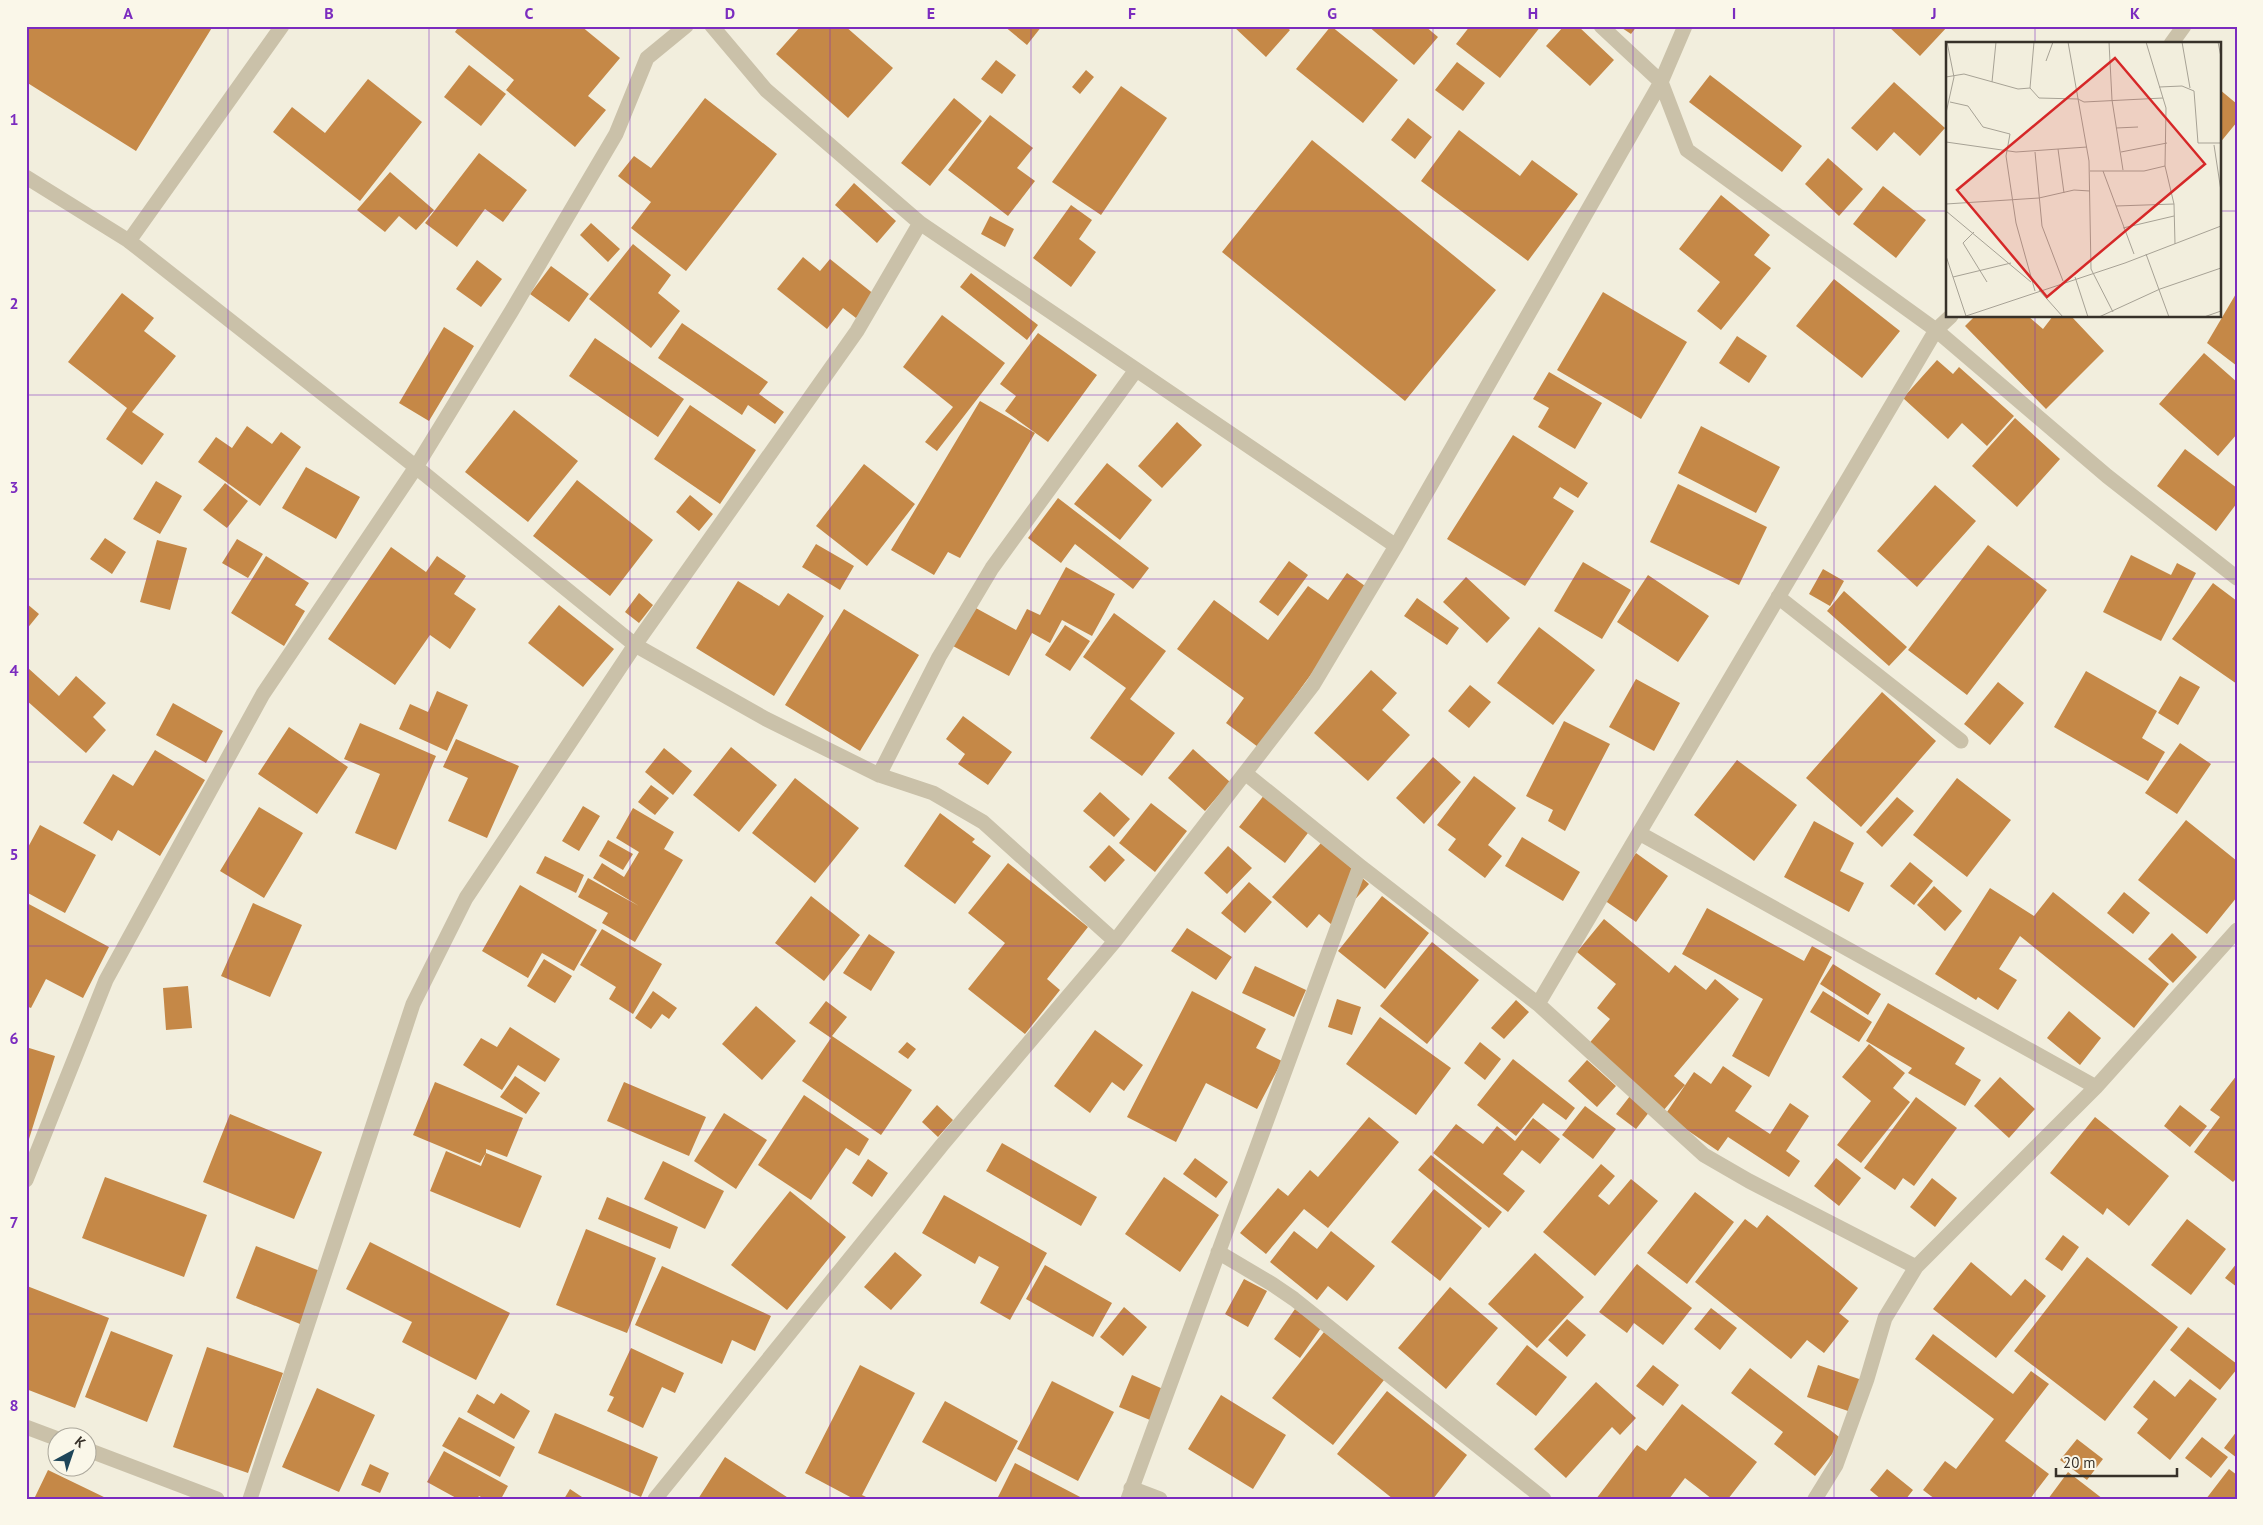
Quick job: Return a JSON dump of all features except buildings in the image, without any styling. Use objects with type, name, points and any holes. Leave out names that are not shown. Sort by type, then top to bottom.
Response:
[{"type":"street","points":[[129,241],[282,26]]},
{"type":"street","points":[[26,1180],[106,980],[263,694],[416,467],[512,312],[616,134],[647,58],[686,26]]},
{"type":"street","points":[[712,26],[766,90],[920,223],[1396,546]]},
{"type":"street","points":[[1601,26],[1661,82],[1687,150],[1936,330],[2107,476],[2237,578]]},
{"type":"street","points":[[655,1499],[942,1146],[1115,941],[1314,685],[1396,546],[1661,82],[1685,26]]},
{"type":"street","points":[[2173,42],[2184,26]]},
{"type":"street","points":[[26,177],[129,241],[416,467],[635,645],[766,719],[878,775],[933,793],[983,822],[1115,941]]},
{"type":"street","points":[[250,1499],[414,1004],[466,898],[635,645],[857,331],[920,223]]},
{"type":"street","points":[[1538,1004],[1936,330],[1949,318]]},
{"type":"street","points":[[878,775],[939,657],[992,568],[1136,370]]},
{"type":"street","points":[[1778,597],[1961,741]]},
{"type":"street","points":[[1245,773],[1360,866],[1538,1004],[1704,1155],[1749,1181],[1916,1266]]},
{"type":"street","points":[[1639,833],[2096,1087]]},
{"type":"street","points":[[1160,1499],[1130,1493],[1360,866]]},
{"type":"street","points":[[1815,1499],[1836,1465],[1867,1379],[1885,1318],[1916,1266],[2096,1087],[2237,930]]},
{"type":"street","points":[[1218,1252],[1294,1299],[1544,1499]]},
{"type":"street","points":[[26,1427],[48,1435]]},
{"type":"street","points":[[98,1454],[217,1499]]}]
